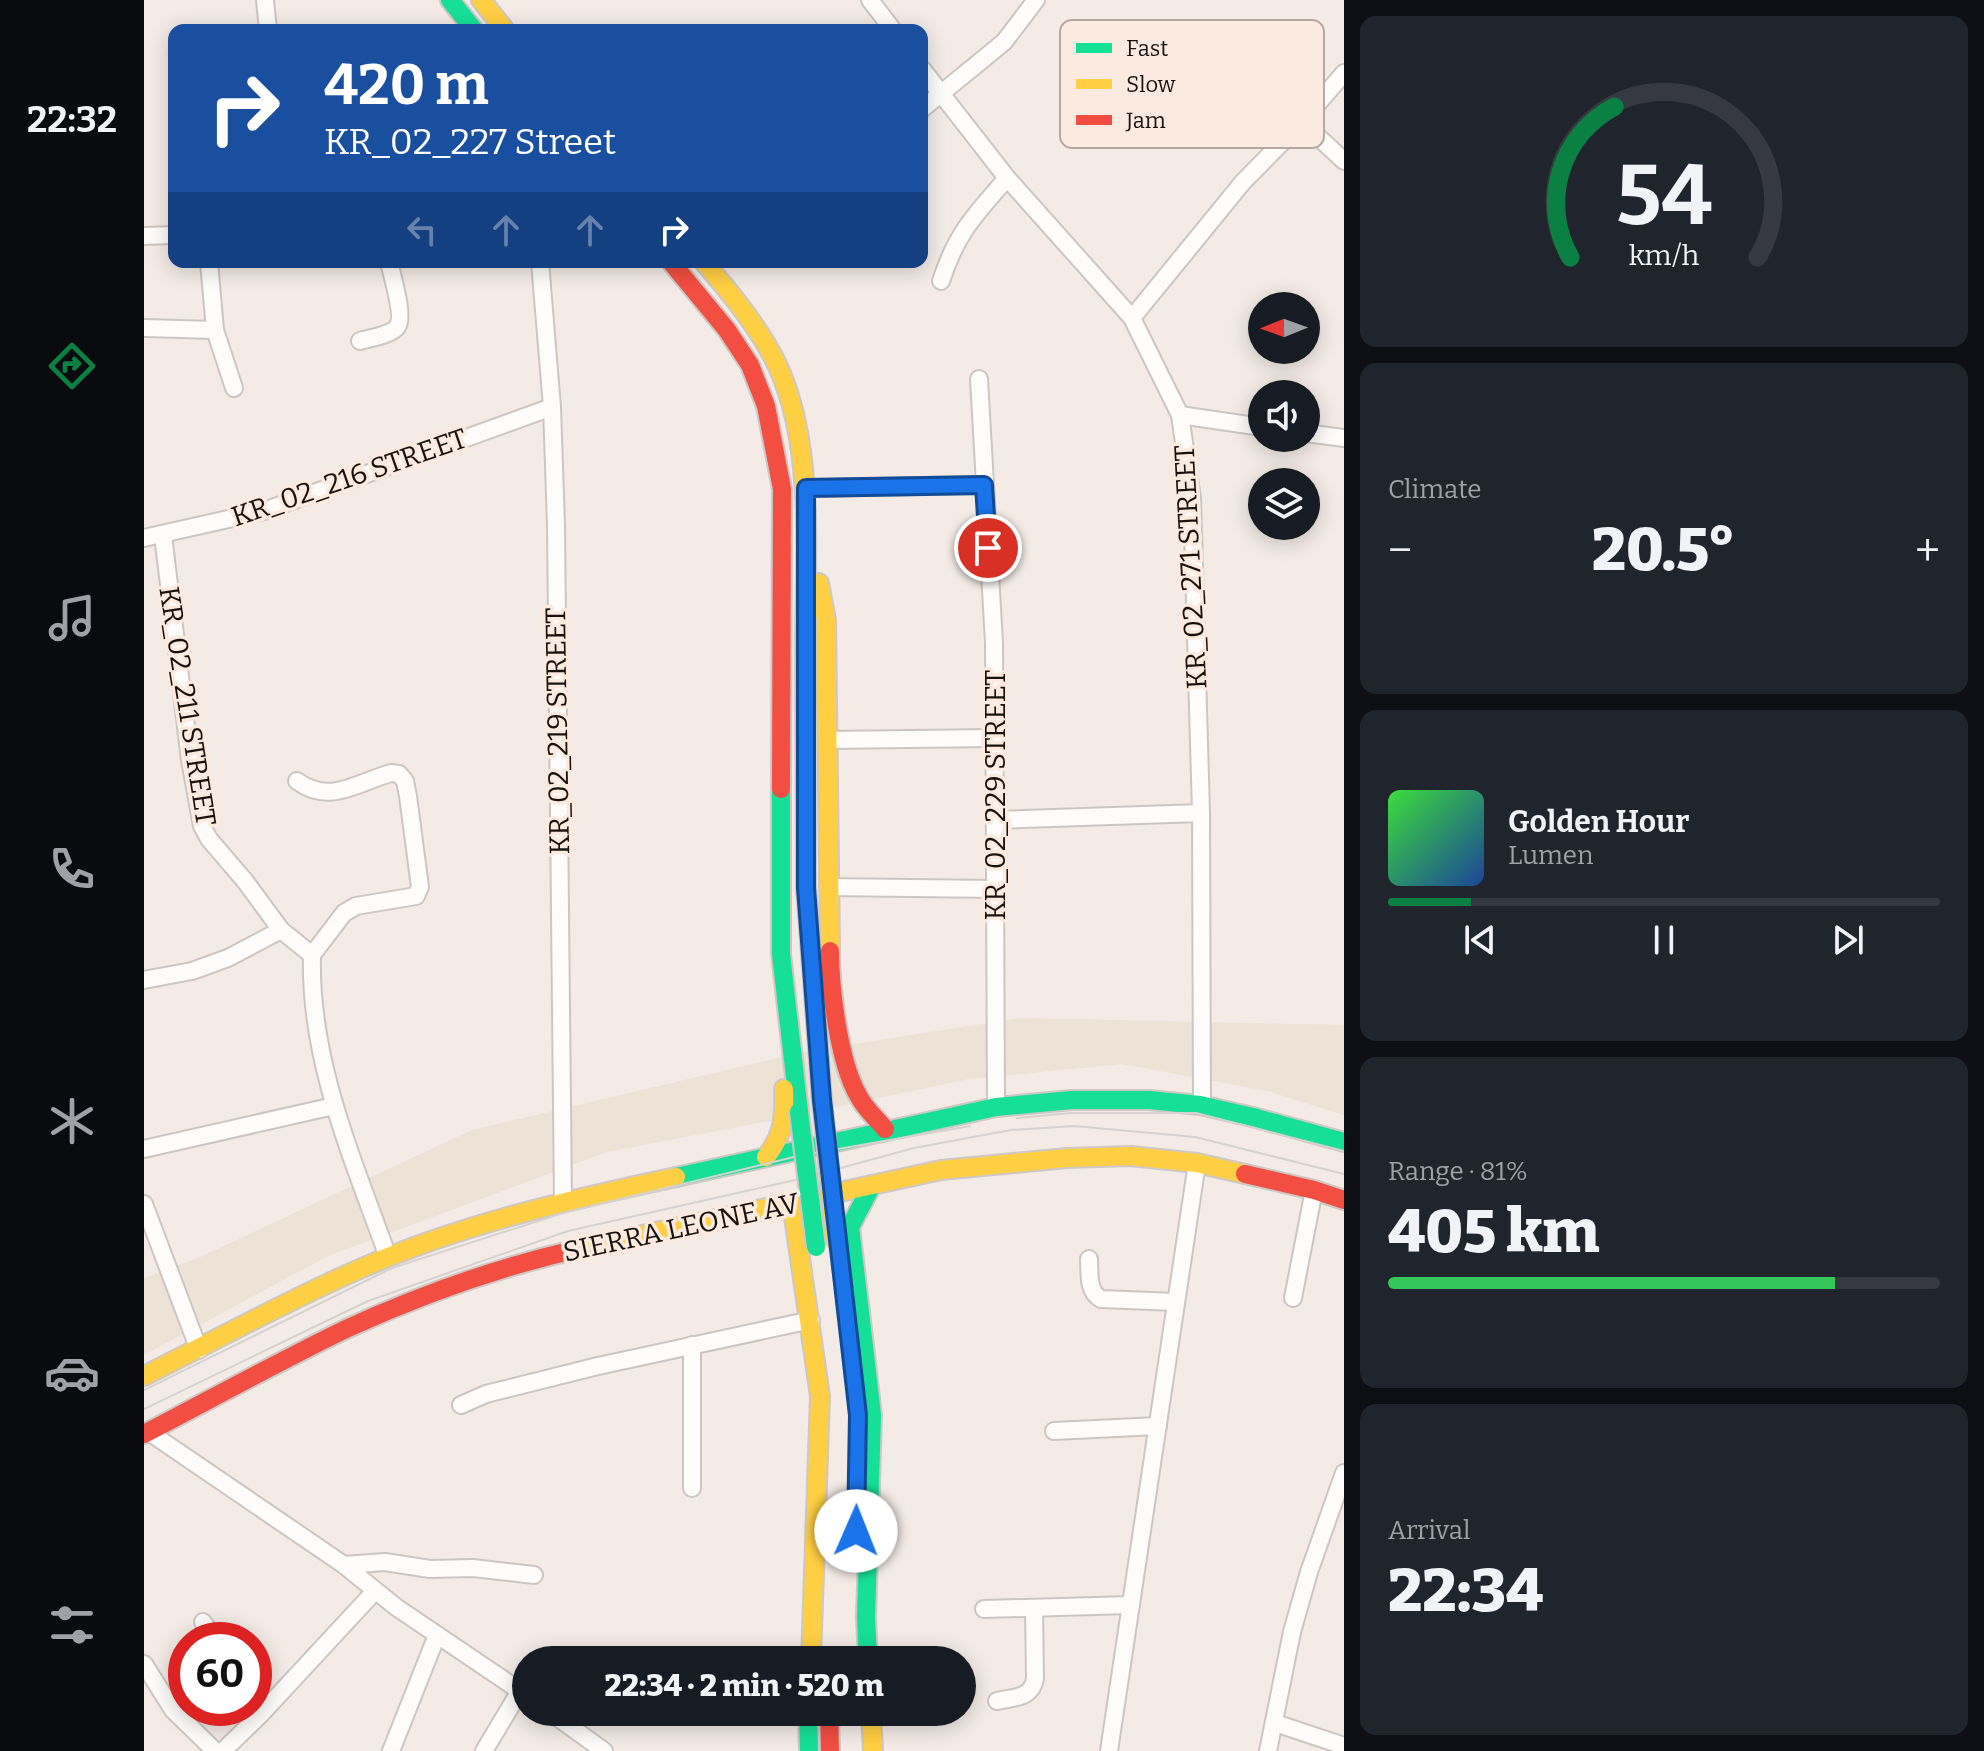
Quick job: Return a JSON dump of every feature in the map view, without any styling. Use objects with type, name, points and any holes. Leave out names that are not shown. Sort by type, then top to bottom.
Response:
[{"type":"main road","points":[[450,0],[469,24]]},
{"type":"main road","points":[[481,0],[500,24]]},
{"type":"main road","points":[[676,268],[727,330],[750,365],[766,406],[782,489],[781,954],[816,1247],[833,1426],[829,1646]]},
{"type":"main road","points":[[709,268],[733,296],[771,352],[790,399],[806,488],[806,888],[836,1244],[858,1415],[854,1646]]},
{"type":"main road","points":[[766,1157],[785,1128],[784,1087],[766,925],[766,602],[775,550],[782,537]]},
{"type":"main road","points":[[807,559],[816,575],[826,620],[830,972],[847,1072],[859,1098],[885,1129]]},
{"type":"main road","name":"SIERRA LEONE AV","points":[[144,1376],[388,1257],[473,1227],[563,1201],[996,1107],[1063,1099],[1130,1099],[1202,1106],[1344,1142]]},
{"type":"main road","name":"SIERRA LEONE AV","points":[[146,1433],[347,1329],[469,1280],[534,1259],[941,1170],[1067,1158],[1131,1156],[1197,1163],[1344,1200]]},
{"type":"main road","points":[[867,1646],[872,1415],[850,1227],[872,1185]]},
{"type":"main road","points":[[792,1203],[820,1396],[811,1646]]},
{"type":"main road","points":[[808,1726],[809,1751]]},
{"type":"main road","points":[[829,1726],[830,1751]]},
{"type":"main road","points":[[854,1726],[855,1751]]},
{"type":"main road","points":[[872,1726],[873,1751]]},
{"type":"street","points":[[265,0],[267,24]]},
{"type":"street","points":[[870,0],[888,24]]},
{"type":"street","points":[[928,104],[1004,42],[1036,0]]},
{"type":"street","points":[[1324,96],[1344,73]]},
{"type":"street","name":"KR_02_271 STREET","points":[[928,77],[1007,178],[1132,318],[1180,415],[1192,498],[1201,813],[1202,1106]]},
{"type":"street","points":[[1324,142],[1344,161]]},
{"type":"street","points":[[1132,318],[1243,182],[1276,148]]},
{"type":"street","points":[[941,281],[959,237],[1007,178]]},
{"type":"street","points":[[144,236],[168,235]]},
{"type":"street","points":[[210,268],[215,330],[234,388]]},
{"type":"street","points":[[360,341],[395,330],[399,324],[390,268]]},
{"type":"street","name":"KR_02_219 STREET","points":[[540,268],[552,407],[556,525],[563,1201]]},
{"type":"street","points":[[144,328],[215,330]]},
{"type":"street","name":"KR_02_229 STREET","points":[[979,379],[994,643],[996,1107]]},
{"type":"street","name":"KR_02_216 STREET","points":[[144,538],[264,511],[552,407]]},
{"type":"street","points":[[1180,415],[1248,425]]},
{"type":"street","points":[[1320,435],[1344,438]]},
{"type":"street","points":[[806,488],[984,485]]},
{"type":"street","name":"KR_02_211 STREET","points":[[163,535],[184,688],[190,760],[202,826],[281,930],[312,955]]},
{"type":"street","points":[[827,740],[995,738]]},
{"type":"street","points":[[297,781],[311,791],[321,793],[334,792],[391,773],[399,774],[405,781],[408,796],[420,887],[416,896],[356,906],[344,913],[312,955],[311,995],[315,1030],[334,1106],[388,1257]]},
{"type":"street","points":[[995,820],[1201,813]]},
{"type":"street","points":[[828,887],[995,889]]},
{"type":"street","points":[[144,980],[192,971],[228,958],[281,930]]},
{"type":"street","points":[[144,1149],[334,1106]]},
{"type":"street","points":[[1109,1751],[1197,1163]]},
{"type":"street","points":[[1293,1298],[1314,1190]]},
{"type":"street","points":[[144,1204],[199,1350]]},
{"type":"street","points":[[1089,1259],[1090,1288],[1101,1299],[1176,1302]]},
{"type":"street","points":[[461,1405],[486,1394],[811,1320]]},
{"type":"street","points":[[692,1345],[692,1488]]},
{"type":"street","points":[[1054,1431],[1158,1426]]},
{"type":"street","points":[[146,1433],[344,1565],[375,1591],[512,1686]]},
{"type":"street","points":[[1268,1751],[1292,1632],[1309,1572],[1344,1473]]},
{"type":"street","points":[[344,1565],[385,1562],[430,1569],[473,1568],[534,1575]]},
{"type":"street","points":[[272,1694],[375,1591]]},
{"type":"street","points":[[984,1609],[1131,1605]]},
{"type":"street","points":[[997,1701],[1026,1695],[1033,1690],[1034,1608]]},
{"type":"street","points":[[391,1751],[437,1635]]},
{"type":"street","points":[[144,1664],[173,1710],[215,1751]]},
{"type":"street","points":[[484,1751],[512,1709]]},
{"type":"street","points":[[1275,1723],[1344,1746]]},
{"type":"street","points":[[223,1751],[243,1726]]},
{"type":"street","points":[[569,1726],[604,1751]]},
{"type":"shaded area","points":[[1020,1018],[1344,1025],[1344,1115],[1267,1091],[1122,1064],[969,1079],[607,1152],[328,1256],[144,1355],[144,1278],[198,1258],[472,1130],[803,1052]]},
{"type":"tram line","points":[[1017,1118],[1072,1113],[1196,1113],[1344,1151]]},
{"type":"tram line","points":[[144,1390],[392,1268],[563,1213],[798,1156],[970,1126]]},
{"type":"tram line","points":[[144,1409],[368,1301],[568,1231],[804,1178],[914,1148],[1011,1130],[1074,1126],[1195,1137],[1344,1174]]},
{"type":"traffic: fast","points":[[450,0],[469,24]]},
{"type":"traffic: fast","points":[[805,648],[806,888],[822,1100]]},
{"type":"traffic: fast","points":[[781,789],[781,954],[799,1112]]},
{"type":"traffic: fast","points":[[676,1177],[996,1107],[1072,1100],[1149,1100],[1200,1105],[1344,1142]]},
{"type":"traffic: fast","points":[[799,1112],[816,1247]]},
{"type":"traffic: fast","points":[[867,1646],[872,1415],[850,1227],[872,1185]]},
{"type":"traffic: fast","points":[[808,1726],[809,1751]]},
{"type":"traffic: slow","points":[[481,0],[500,24]]},
{"type":"traffic: slow","points":[[709,268],[748,316],[770,351],[785,384],[795,419],[805,496],[805,648]]},
{"type":"traffic: slow","points":[[819,583],[826,620],[830,951]]},
{"type":"traffic: slow","points":[[766,1157],[777,1141],[782,1125],[784,1089]]},
{"type":"traffic: slow","points":[[822,1100],[836,1244]]},
{"type":"traffic: slow","points":[[578,1249],[941,1170],[1067,1158],[1131,1156],[1197,1163],[1245,1174]]},
{"type":"traffic: slow","points":[[144,1376],[307,1293],[400,1252],[516,1215],[676,1177]]},
{"type":"traffic: slow","points":[[792,1203],[820,1396],[811,1646]]},
{"type":"traffic: slow","points":[[872,1726],[873,1751]]},
{"type":"traffic: jam","points":[[676,268],[727,330],[750,365],[766,406],[782,489],[781,789]]},
{"type":"traffic: jam","points":[[830,951],[834,1005],[851,1081],[867,1109],[885,1129]]},
{"type":"traffic: jam","points":[[1245,1174],[1344,1200]]},
{"type":"traffic: jam","points":[[144,1434],[295,1354],[374,1317],[489,1273],[578,1249]]},
{"type":"traffic: jam","points":[[829,1726],[830,1751]]},
{"type":"route","points":[[856,1531],[858,1415],[836,1244],[806,888],[806,488],[984,485],[988,548]]}]
